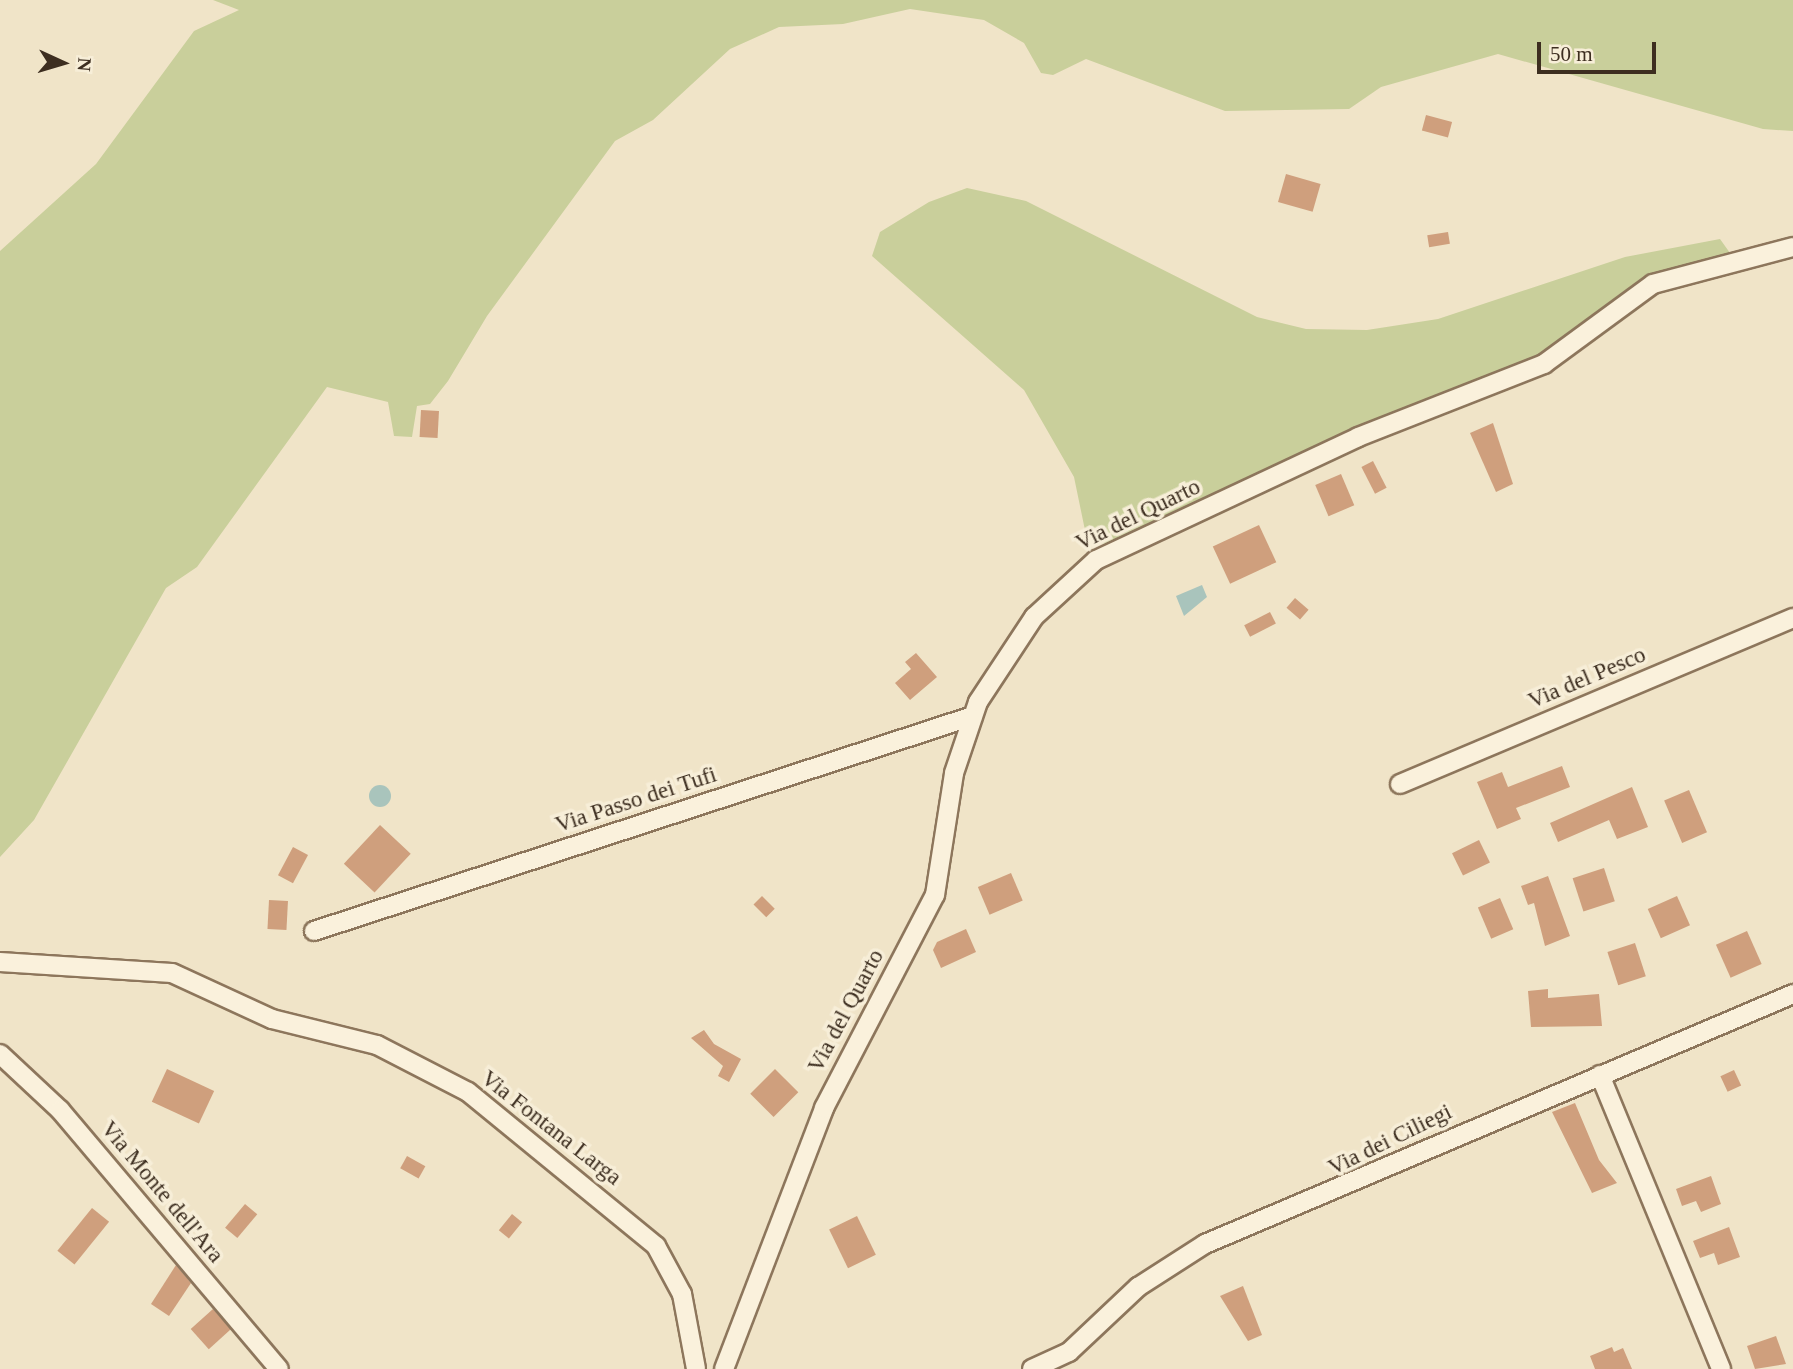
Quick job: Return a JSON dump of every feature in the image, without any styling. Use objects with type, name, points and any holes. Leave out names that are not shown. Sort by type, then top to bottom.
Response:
[{"type":"street","name":"Via del Quarto","points":[[724,1369],[829,1095],[935,895],[954,773],[973,716],[1019,634],[1096,560],[1349,441],[1544,364],[1662,280],[1793,247]]},
{"type":"street","name":"Via del Pesco","points":[[1400,784],[1793,618]]},
{"type":"street","name":"Via Passo dei Tufi","points":[[314,931],[973,716]]},
{"type":"street","name":"Via Fontana Larga","points":[[0,962],[172,973],[272,1018],[377,1045],[468,1092],[656,1246],[682,1294],[696,1369]]},
{"type":"street","name":"Via dei Ciliegi","points":[[1032,1369],[1069,1352],[1138,1287],[1205,1244],[1793,995]]},
{"type":"street","name":"Via Monte dell'Ara","points":[[0,1054],[60,1110],[279,1369]]},
{"type":"street","points":[[1600,1075],[1721,1369]]},
{"type":"green space","points":[[213,0],[1793,0],[1793,131],[1763,129],[1498,54],[1381,87],[1349,109],[1225,111],[1086,59],[1053,75],[1041,73],[1024,43],[984,20],[910,9],[843,24],[779,27],[730,49],[653,120],[615,141],[487,316],[448,381],[430,404],[417,406],[412,437],[394,436],[388,402],[327,387],[197,567],[166,588],[34,820],[0,857],[0,251],[96,164],[194,31],[239,10]]},
{"type":"green space","points":[[967,188],[1026,201],[1257,317],[1306,329],[1367,330],[1438,319],[1625,257],[1720,239],[1730,253],[1650,280],[1519,368],[1107,544],[1094,543],[1086,535],[1074,477],[1024,390],[872,256],[880,232],[929,202]]},
{"type":"water","points":[[1202,585],[1207,597],[1184,616],[1176,596]]},
{"type":"water","points":[[376,785],[384,785],[391,792],[391,800],[384,807],[376,807],[369,800],[369,792]]},
{"type":"building","points":[[1426,115],[1452,122],[1448,137],[1422,130]]},
{"type":"building","points":[[1286,174],[1321,184],[1313,212],[1278,202]]},
{"type":"building","points":[[1448,232],[1450,244],[1429,247],[1427,235]]},
{"type":"building","points":[[421,410],[439,411],[438,438],[420,437]]},
{"type":"building","points":[[1493,423],[1513,484],[1496,492],[1470,433]]},
{"type":"building","points":[[1373,461],[1387,488],[1375,494],[1361,467]]},
{"type":"building","points":[[1341,474],[1354,505],[1329,516],[1315,485]]},
{"type":"building","points":[[1259,525],[1276,562],[1230,584],[1213,547]]},
{"type":"building","points":[[1295,598],[1309,610],[1300,620],[1286,608]]},
{"type":"building","points":[[1270,612],[1276,624],[1250,637],[1244,625]]},
{"type":"building","points":[[916,653],[937,677],[910,700],[895,683],[911,669],[905,662]]},
{"type":"building","points":[[1562,766],[1570,787],[1516,808],[1521,819],[1497,829],[1477,782],[1502,772],[1508,787]]},
{"type":"building","points":[[1632,787],[1648,827],[1617,839],[1609,820],[1558,842],[1550,823]]},
{"type":"building","points":[[1689,790],[1707,832],[1682,843],[1664,801]]},
{"type":"building","points":[[380,825],[411,854],[375,892],[344,864]]},
{"type":"building","points":[[1479,840],[1490,862],[1463,876],[1452,853]]},
{"type":"building","points":[[293,847],[308,855],[293,883],[278,875]]},
{"type":"building","points":[[1604,868],[1615,901],[1583,911],[1573,878]]},
{"type":"building","points":[[1011,873],[1023,901],[990,915],[978,887]]},
{"type":"building","points":[[1548,876],[1570,936],[1545,946],[1534,903],[1528,905],[1521,886]]},
{"type":"building","points":[[762,896],[775,909],[766,917],[754,904]]},
{"type":"building","points":[[1677,896],[1690,925],[1661,938],[1648,909]]},
{"type":"building","points":[[1500,898],[1513,929],[1491,939],[1478,907]]},
{"type":"building","points":[[269,900],[288,901],[286,930],[267,929]]},
{"type":"building","points":[[966,929],[976,952],[941,968],[933,950],[937,942]]},
{"type":"building","points":[[1747,931],[1762,964],[1731,978],[1716,945]]},
{"type":"building","points":[[1635,943],[1646,976],[1618,985],[1607,952]]},
{"type":"building","points":[[1548,989],[1548,998],[1599,994],[1602,1026],[1531,1027],[1528,991]]},
{"type":"building","points":[[704,1030],[714,1044],[741,1059],[729,1082],[718,1076],[723,1066],[691,1038]]},
{"type":"building","points":[[167,1069],[214,1091],[199,1124],[152,1102]]},
{"type":"building","points":[[775,1069],[798,1092],[774,1117],[750,1094]]},
{"type":"building","points":[[1734,1070],[1741,1085],[1728,1092],[1720,1076]]},
{"type":"building","points":[[1575,1103],[1599,1160],[1617,1183],[1592,1193],[1552,1112]]},
{"type":"building","points":[[407,1156],[425,1166],[419,1178],[400,1168]]},
{"type":"building","points":[[1711,1176],[1721,1204],[1701,1212],[1696,1201],[1682,1206],[1676,1189]]},
{"type":"building","points":[[245,1204],[257,1214],[237,1238],[225,1228]]},
{"type":"building","points":[[92,1208],[109,1222],[74,1265],[57,1251]]},
{"type":"building","points":[[512,1214],[522,1222],[509,1239],[499,1230]]},
{"type":"building","points":[[857,1216],[876,1255],[848,1268],[829,1230]]},
{"type":"building","points":[[1729,1227],[1740,1257],[1718,1265],[1714,1253],[1700,1258],[1693,1241]]},
{"type":"building","points":[[176,1265],[191,1283],[169,1316],[151,1304]]},
{"type":"building","points":[[1243,1286],[1262,1335],[1248,1341],[1220,1296]]},
{"type":"building","points":[[213,1309],[231,1329],[209,1349],[191,1329]]},
{"type":"building","points":[[1776,1336],[1786,1364],[1755,1369],[1747,1346]]},
{"type":"building","points":[[1612,1347],[1614,1352],[1623,1348],[1632,1369],[1595,1369],[1590,1356]]}]
